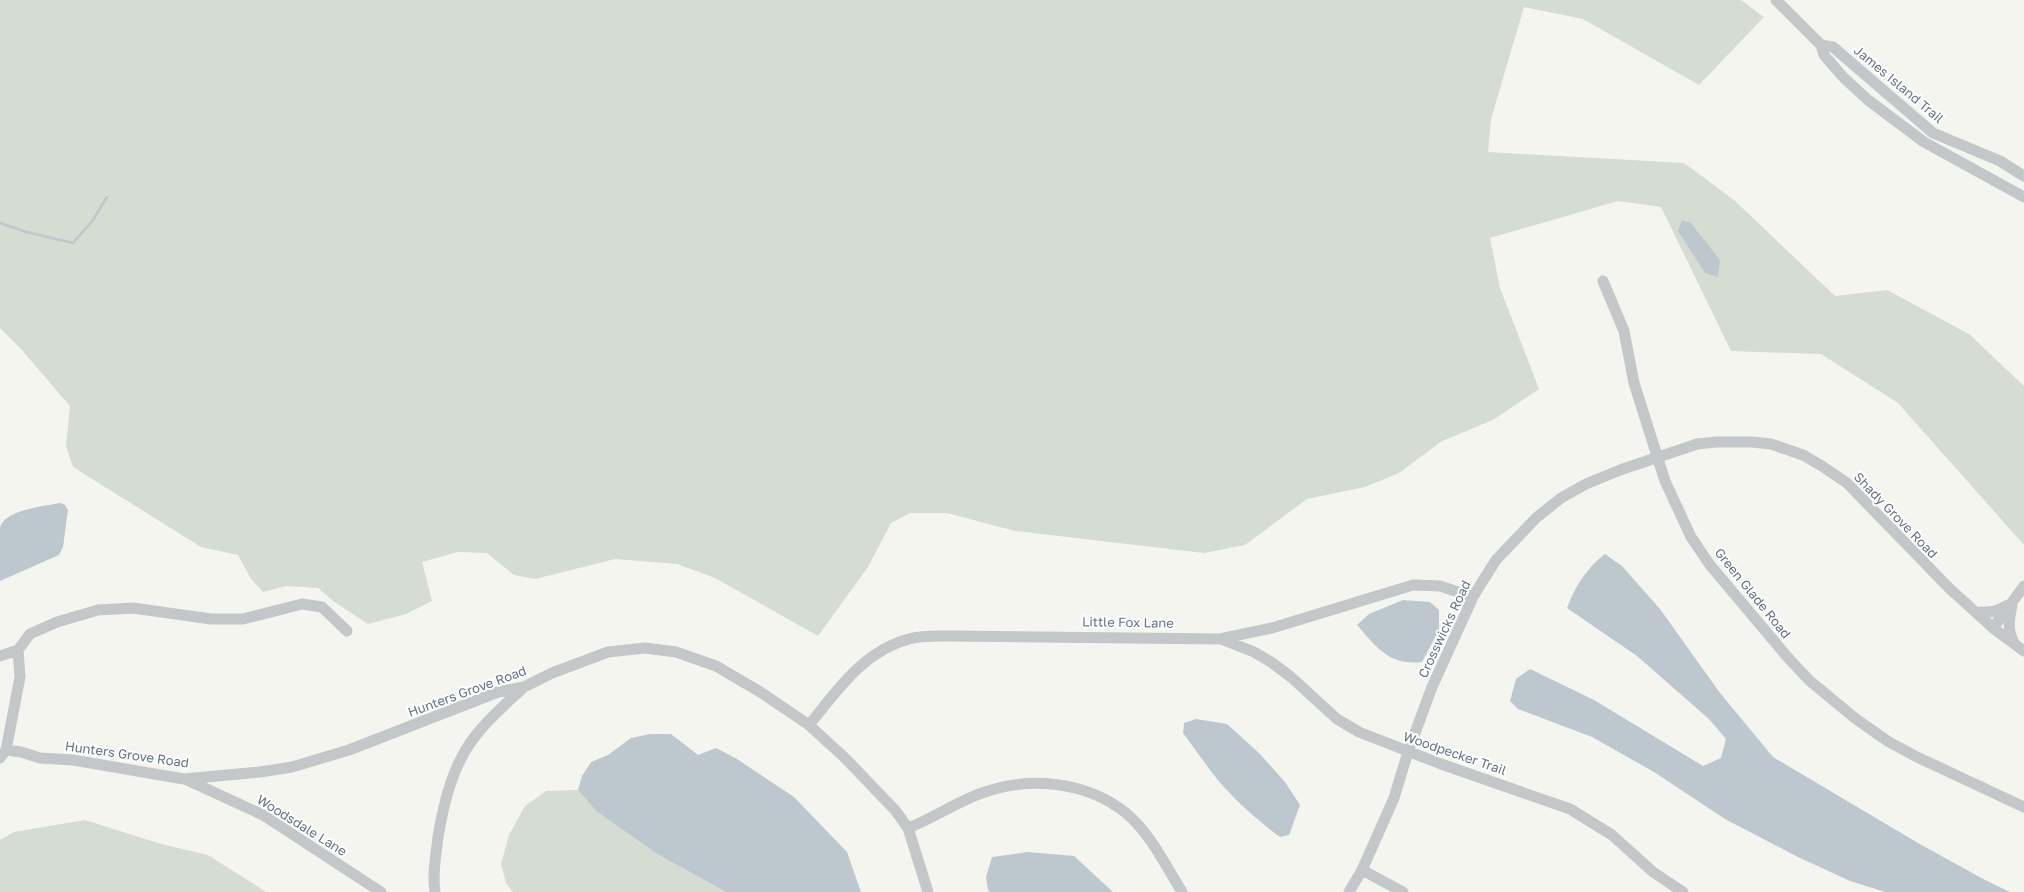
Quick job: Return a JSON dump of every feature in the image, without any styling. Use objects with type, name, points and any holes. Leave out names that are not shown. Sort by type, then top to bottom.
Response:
[{"type":"street","name":"James Island Trail","points":[[1776,0],[1821,45],[1824,55],[1844,78],[1868,100],[1924,142],[2024,197]]},
{"type":"street","name":"James Island Trail","points":[[1821,45],[1833,47],[1933,133],[2000,161],[2024,176]]},
{"type":"street","name":"Green Glade Road","points":[[1603,281],[1624,331],[1634,383],[1657,458],[1676,506],[1691,537],[1710,564],[1770,637],[1810,680],[1856,719],[1889,742],[2024,807]]},
{"type":"street","name":"Shady Grove Road","points":[[1657,458],[1697,444],[1734,441],[1771,444],[1803,455],[1847,483],[1904,544],[1976,612],[2020,648]]},
{"type":"street","name":"Crosswicks Road","points":[[1349,892],[1362,870],[1394,798],[1408,752],[1432,687],[1473,597],[1496,560],[1514,539],[1536,518],[1561,498],[1586,484],[1613,472],[1657,458]]},
{"type":"street","name":"Little Fox Lane","points":[[809,725],[860,665],[886,647],[910,638],[925,636],[959,636],[1220,639],[1272,628],[1412,585],[1440,586],[1473,597]]},
{"type":"street","points":[[1994,628],[2024,586]]},
{"type":"street","points":[[1976,612],[1989,613],[2000,611],[2012,603]]},
{"type":"street","points":[[2012,603],[2008,624],[2009,633],[2020,648]]},
{"type":"street","points":[[0,656],[18,650],[30,634],[57,622],[98,610],[132,608],[211,619],[243,619],[302,604],[322,607],[347,631]]},
{"type":"street","name":"Woodpecker Trail","points":[[1220,639],[1254,652],[1271,662],[1291,677],[1337,719],[1359,732],[1408,752],[1570,809],[1612,835],[1653,872],[1682,892]]},
{"type":"street","name":"Hunters Grove Road","points":[[3,754],[21,752],[40,758],[72,760],[184,779],[260,772],[292,767],[349,750],[498,692],[524,687],[552,673],[608,652],[645,648],[668,651],[692,656],[716,666],[762,693],[809,725],[868,781],[895,810],[908,828],[928,892]]},
{"type":"street","points":[[3,754],[20,677],[18,650]]},
{"type":"street","points":[[435,892],[433,879],[439,833],[448,789],[454,774],[476,735],[524,687]]},
{"type":"street","name":"Woodsdale Lane","points":[[184,779],[263,815],[381,892]]},
{"type":"street","points":[[908,828],[966,800],[1000,788],[1052,783],[1085,791],[1107,800],[1126,814],[1141,830],[1182,892]]},
{"type":"street","points":[[1362,870],[1403,892]]},
{"type":"shaded area","points":[[0,0],[1741,0],[1764,17],[1699,85],[1583,19],[1524,7],[1491,119],[1488,152],[1684,163],[1734,200],[1835,296],[1887,290],[1969,334],[2024,386],[2024,545],[1898,403],[1821,354],[1731,351],[1661,207],[1618,201],[1490,238],[1500,288],[1539,389],[1493,420],[1442,441],[1399,473],[1365,487],[1307,499],[1245,545],[1204,553],[1015,531],[947,513],[910,513],[891,523],[868,567],[818,636],[715,578],[677,564],[615,559],[535,579],[514,575],[487,553],[458,552],[422,562],[432,601],[406,614],[368,624],[333,601],[318,588],[286,586],[263,592],[251,579],[238,555],[201,547],[73,467],[66,446],[70,406],[21,349],[0,328]]},
{"type":"shaded area","points":[[1682,220],[1691,223],[1720,260],[1718,277],[1705,273],[1678,231]]},
{"type":"shaded area","points":[[60,503],[65,505],[68,510],[63,547],[59,555],[0,581],[0,528],[3,522],[17,513],[35,507]]},
{"type":"shaded area","points":[[1605,554],[1622,566],[1660,609],[1720,693],[1773,757],[1918,843],[2010,892],[1885,892],[1850,881],[1798,857],[1725,819],[1654,772],[1592,737],[1518,709],[1510,701],[1516,679],[1530,669],[1594,700],[1703,766],[1721,758],[1726,739],[1709,719],[1637,656],[1567,608],[1582,578],[1587,571]]},
{"type":"shaded area","points":[[1403,600],[1430,602],[1439,610],[1439,630],[1422,662],[1411,663],[1401,661],[1385,654],[1357,625],[1369,614]]},
{"type":"shaded area","points":[[1196,719],[1227,724],[1259,753],[1285,782],[1300,805],[1289,835],[1280,837],[1249,812],[1221,784],[1183,733],[1184,723]]},
{"type":"shaded area","points":[[650,734],[671,734],[698,755],[716,748],[737,759],[794,797],[847,852],[861,892],[726,892],[657,854],[596,811],[578,790],[582,776],[591,762],[608,755],[631,738]]},
{"type":"shaded area","points":[[578,790],[596,811],[657,854],[726,892],[513,892],[506,883],[501,864],[509,835],[525,806],[546,791]]},
{"type":"shaded area","points":[[85,820],[161,844],[208,855],[266,892],[0,892],[0,840],[14,832]]},
{"type":"shaded area","points":[[1028,852],[1074,856],[1113,892],[990,892],[988,890],[986,877],[992,857]]},
{"type":"waterway","points":[[0,223],[26,232],[73,243],[93,220],[107,197]]}]
